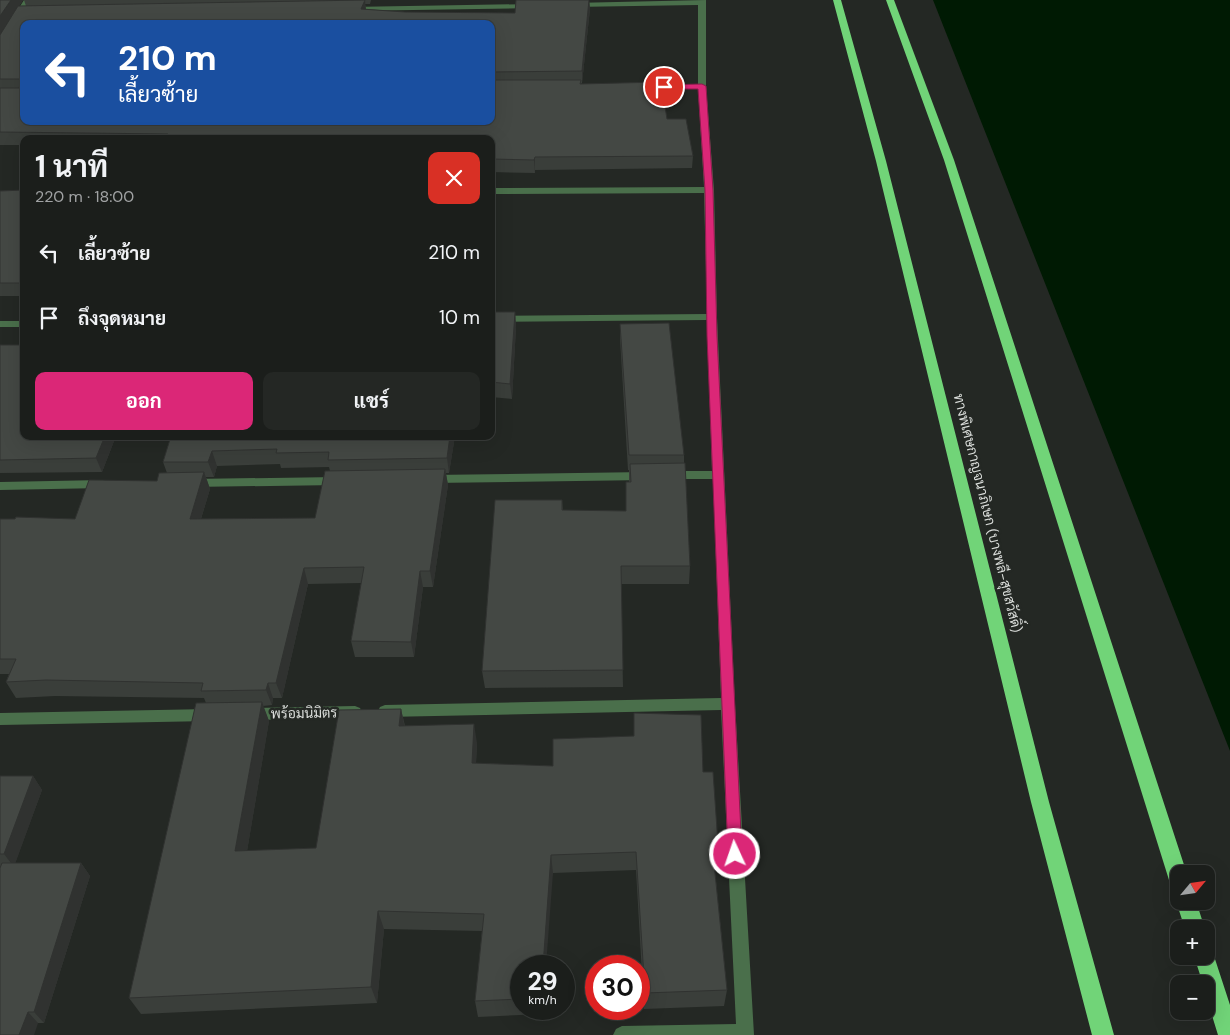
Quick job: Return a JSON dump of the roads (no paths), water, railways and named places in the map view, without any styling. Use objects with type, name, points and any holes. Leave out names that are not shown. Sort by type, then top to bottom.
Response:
[{"type":"highway","name":"ทางพิเศษกาญจนาภิเษก (บางพลี-สุขสวัสดิ์)","points":[[837,0],[881,161],[1040,802],[1103,1035]]},
{"type":"highway","points":[[890,0],[949,160],[1174,865]]},
{"type":"highway","points":[[1207,965],[1230,1035]]},
{"type":"street","points":[[0,44],[28,0]]},
{"type":"street","points":[[564,5],[702,1],[702,86],[709,190],[718,475],[744,1034],[622,1035]]},
{"type":"street","points":[[346,9],[544,5]]},
{"type":"street","points":[[19,14],[29,14]]},
{"type":"street","points":[[635,87],[702,86]]},
{"type":"street","points":[[495,192],[709,190]]},
{"type":"street","points":[[495,319],[712,316]]},
{"type":"street","points":[[0,324],[20,324]]},
{"type":"street","points":[[419,479],[718,475]]},
{"type":"street","points":[[180,483],[349,480]]},
{"type":"street","points":[[0,486],[120,484]]},
{"type":"street","name":"พร้อมนิมิตร","points":[[239,714],[728,704]]},
{"type":"street","points":[[0,719],[219,714]]}]
